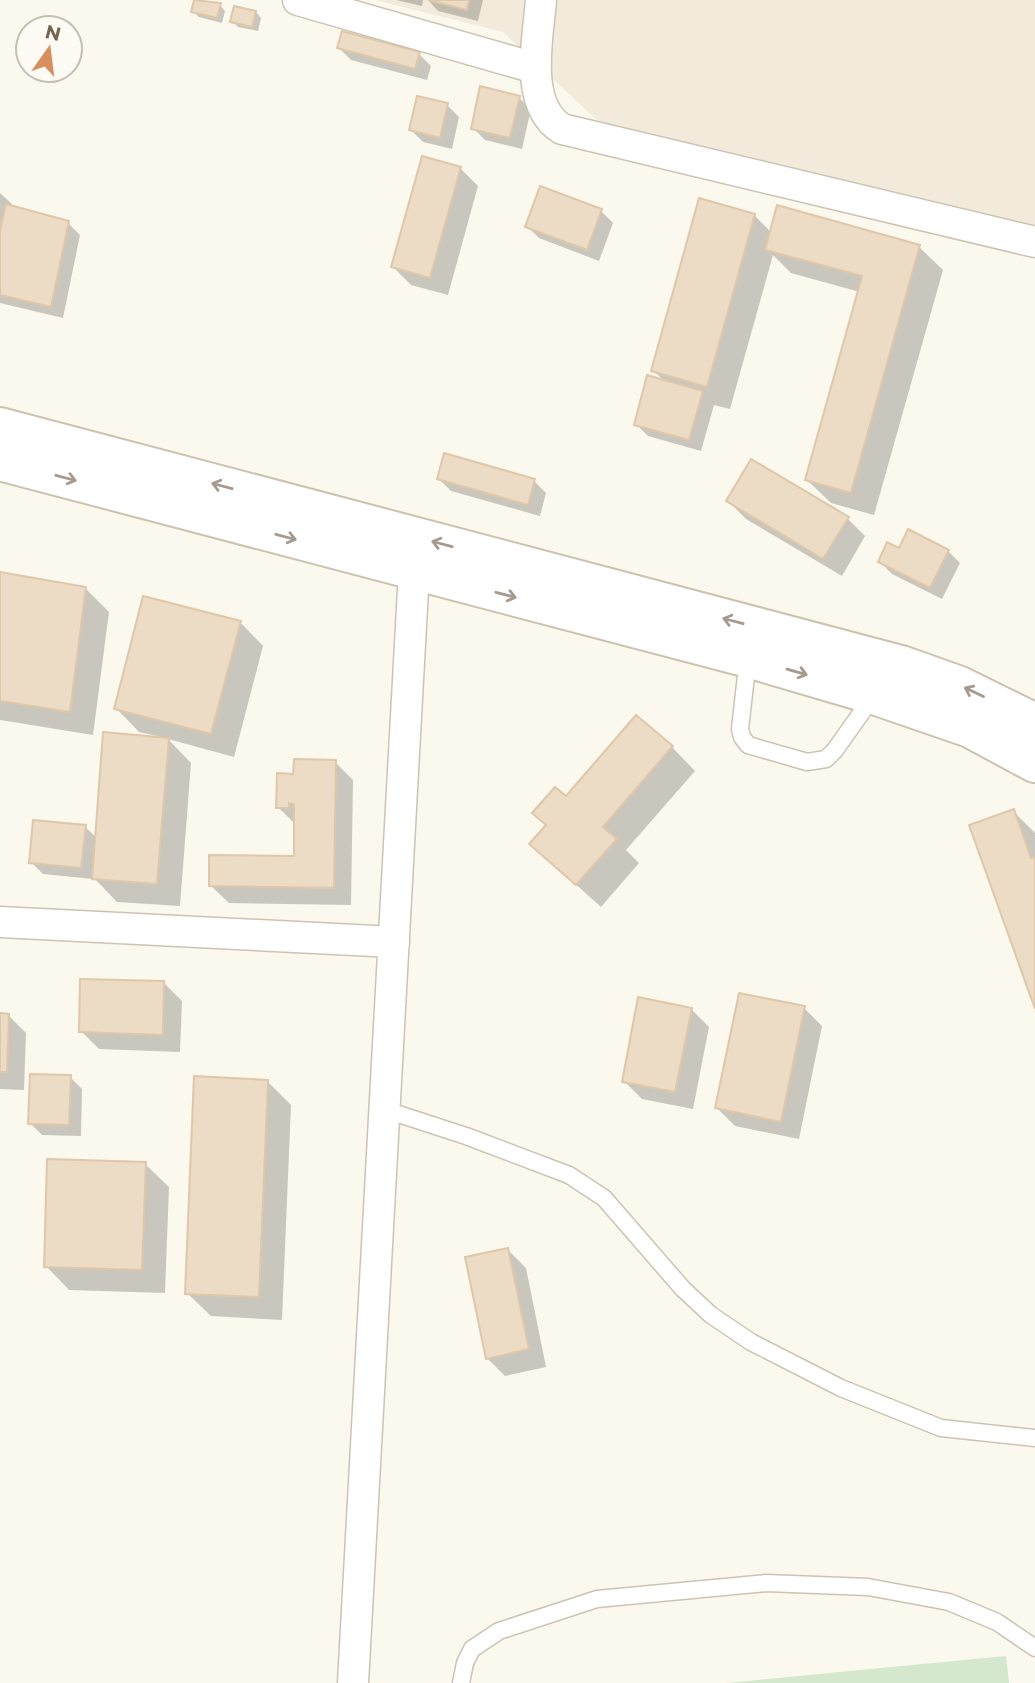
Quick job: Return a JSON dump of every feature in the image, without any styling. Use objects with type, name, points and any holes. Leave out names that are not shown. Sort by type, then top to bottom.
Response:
[{"type":"main road","points":[[0,427],[901,665],[960,686],[1035,723]]},
{"type":"main road","points":[[0,461],[748,658],[874,695],[970,728],[1035,763]]},
{"type":"street","points":[[298,0],[535,68]]},
{"type":"street","points":[[541,0],[535,68],[542,108],[550,122],[562,129],[1035,242]]},
{"type":"street","points":[[353,1683],[414,571]]},
{"type":"street","points":[[0,922],[394,942]]},
{"type":"lane","points":[[748,658],[741,737],[748,745],[760,749],[807,762],[826,759],[874,695]]},
{"type":"lane","points":[[386,1110],[466,1136],[569,1175],[604,1198],[683,1289],[711,1315],[751,1342],[841,1388],[941,1428],[1035,1438]]},
{"type":"lane","points":[[461,1683],[472,1649],[499,1631],[597,1599],[766,1583],[868,1587],[948,1602],[997,1622],[1035,1648]]},
{"type":"shaded area","points":[[375,0],[1035,0],[1035,245],[635,156],[503,32]]},
{"type":"green space","points":[[1006,1656],[1009,1683],[727,1683]]},
{"type":"building","points":[[194,0],[221,3],[217,18],[191,12]]},
{"type":"building","points":[[428,0],[469,0],[467,10]]},
{"type":"building","points":[[234,6],[256,11],[252,27],[230,22]]},
{"type":"building","points":[[342,31],[420,52],[415,69],[337,48]]},
{"type":"building","points":[[480,86],[520,96],[510,138],[471,129]]},
{"type":"building","points":[[417,96],[448,103],[440,138],[409,130]]},
{"type":"building","points":[[422,156],[461,167],[430,278],[391,267]]},
{"type":"building","points":[[540,186],[602,209],[587,250],[525,227]]},
{"type":"building","points":[[699,198],[755,214],[707,387],[651,371]]},
{"type":"building","points":[[6,204],[69,221],[51,307],[0,295],[0,230]]},
{"type":"building","points":[[777,205],[920,245],[851,493],[805,480],[862,276],[765,250]]},
{"type":"building","points":[[647,375],[703,391],[689,440],[634,425]]},
{"type":"building","points":[[444,453],[535,479],[528,505],[437,479]]},
{"type":"building","points":[[751,459],[849,517],[823,559],[726,501]]},
{"type":"building","points":[[908,529],[949,550],[930,588],[878,562],[887,542],[899,548]]},
{"type":"building","points":[[0,572],[86,587],[70,712],[0,701]]},
{"type":"building","points":[[143,596],[241,621],[211,734],[114,709]]},
{"type":"building","points":[[636,715],[673,746],[603,827],[617,839],[576,885],[529,844],[546,825],[532,813],[555,787],[566,796]]},
{"type":"building","points":[[103,732],[169,738],[157,884],[92,879]]},
{"type":"building","points":[[294,759],[336,760],[334,888],[209,886],[209,855],[294,856],[294,804],[289,803],[289,808],[276,808],[277,773],[293,774]]},
{"type":"building","points":[[1014,809],[1031,858],[1035,857],[1035,1009],[969,825]]},
{"type":"building","points":[[33,820],[86,825],[81,868],[29,863]]},
{"type":"building","points":[[80,979],[164,981],[163,1035],[79,1032]]},
{"type":"building","points":[[739,993],[805,1006],[781,1122],[715,1108]]},
{"type":"building","points":[[638,997],[692,1008],[675,1092],[622,1082]]},
{"type":"building","points":[[0,1013],[9,1014],[7,1072],[0,1072]]},
{"type":"building","points":[[30,1074],[71,1075],[69,1125],[28,1124]]},
{"type":"building","points":[[194,1076],[268,1080],[259,1297],[185,1294]]},
{"type":"building","points":[[47,1159],[146,1162],[142,1270],[44,1267]]},
{"type":"building","points":[[508,1248],[529,1349],[486,1359],[465,1257]]}]
